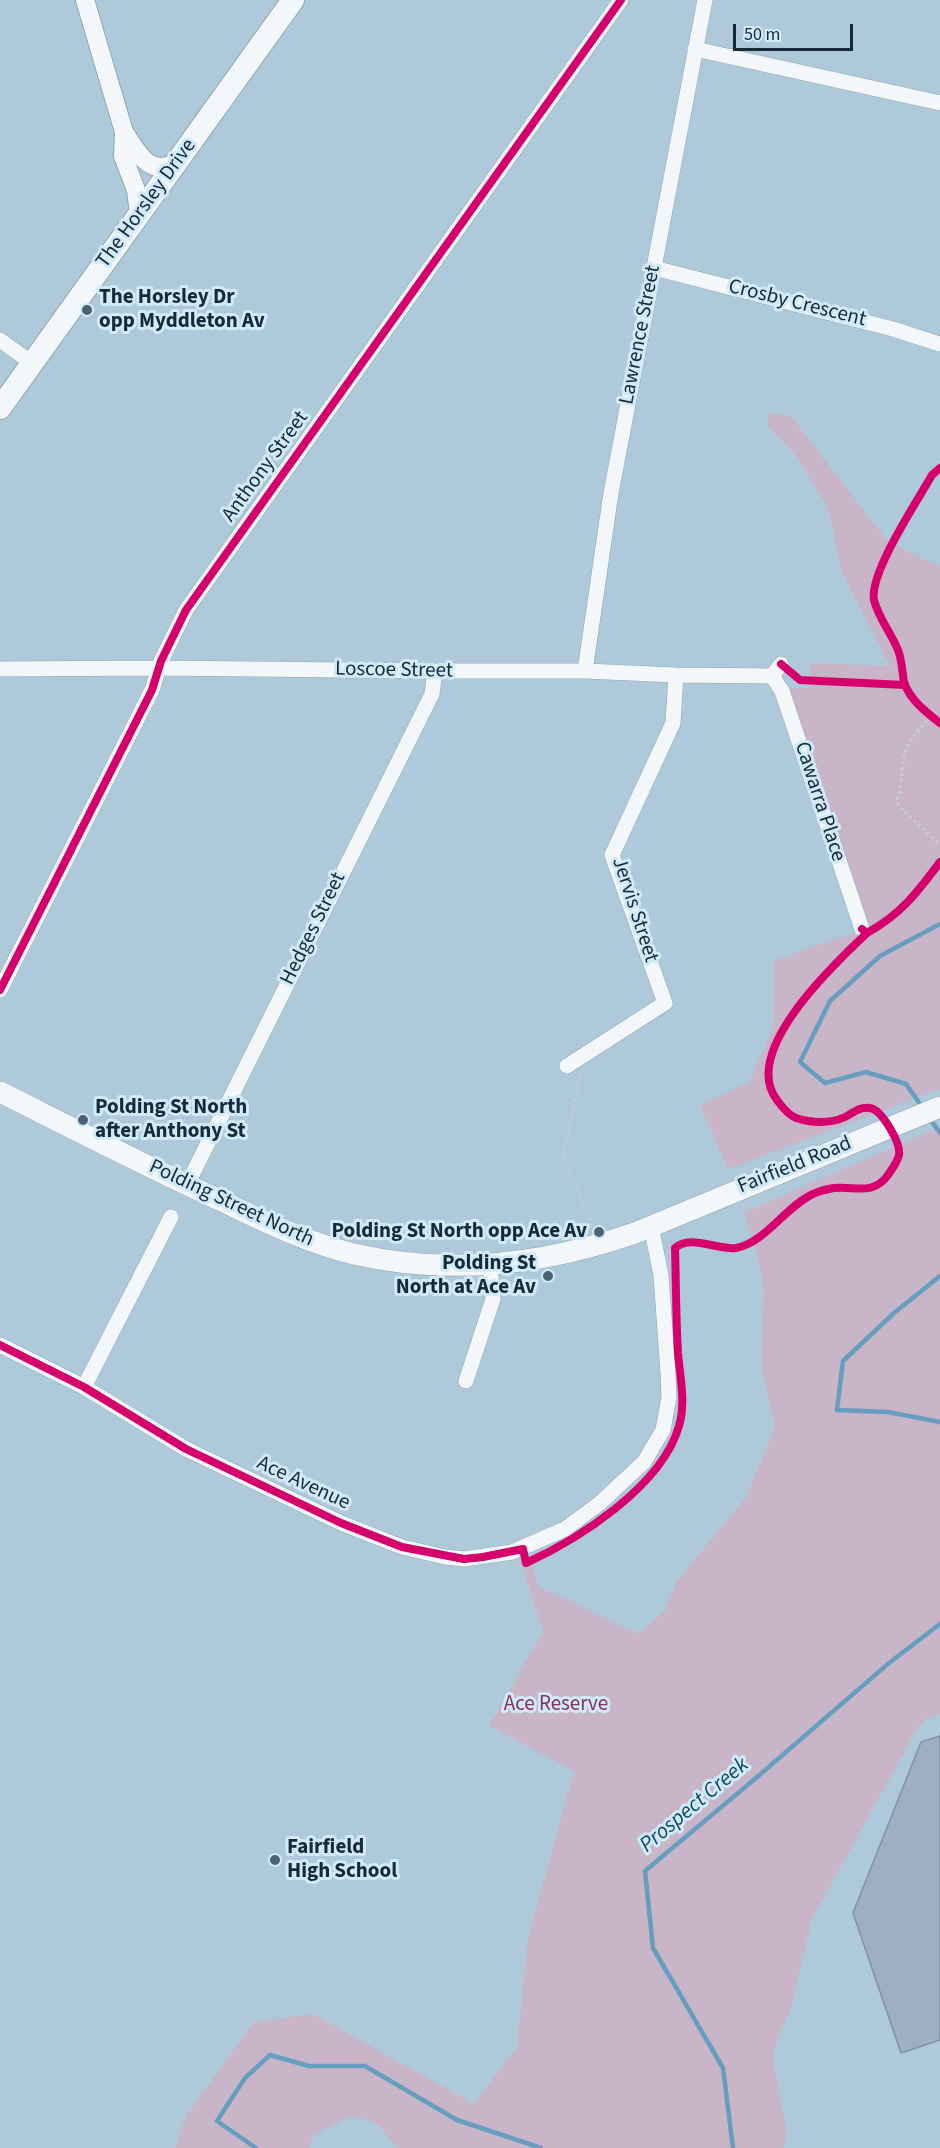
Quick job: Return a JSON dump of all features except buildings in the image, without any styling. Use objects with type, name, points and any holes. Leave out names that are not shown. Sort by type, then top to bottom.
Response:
[{"type":"main road","name":"The Horsley Drive","points":[[0,408],[293,0]]},
{"type":"main road","name":"Polding Street North","points":[[0,1092],[187,1185],[298,1237],[355,1254],[448,1266],[490,1264],[542,1259],[583,1250],[651,1226]]},
{"type":"main road","name":"Fairfield Road","points":[[651,1226],[940,1107]]},
{"type":"street","points":[[85,0],[124,132],[140,156],[149,164],[162,168],[176,163]]},
{"type":"street","name":"Anthony Street","points":[[0,990],[152,690],[159,668],[186,610],[621,0]]},
{"type":"street","name":"Lawrence Street","points":[[585,671],[611,494],[705,0]]},
{"type":"street","points":[[695,49],[940,104]]},
{"type":"street","points":[[124,132],[123,156],[136,190],[139,214]]},
{"type":"street","name":"Crosby Crescent","points":[[654,268],[893,329],[940,344]]},
{"type":"street","points":[[0,340],[32,363]]},
{"type":"street","name":"Loscoe Street","points":[[0,669],[585,671],[676,675],[777,670]]},
{"type":"street","name":"Cawarra Place","points":[[777,670],[862,929]]},
{"type":"street","name":"Hedges Street","points":[[187,1185],[432,694],[435,671]]},
{"type":"street","name":"Jervis Street","points":[[567,1066],[665,1003],[612,855],[673,723],[676,675]]},
{"type":"street","points":[[84,1387],[171,1217]]},
{"type":"street","name":"Ace Avenue","points":[[0,1345],[84,1387],[186,1449],[341,1523],[402,1547],[464,1559],[512,1552],[565,1529],[600,1503],[644,1462],[663,1430],[669,1397],[668,1373],[661,1275],[651,1226]]},
{"type":"street","points":[[466,1381],[493,1299],[490,1264]]},
{"type":"path","points":[[940,723],[929,715],[911,739],[904,756],[897,799],[899,806],[940,845]]},
{"type":"path","points":[[584,1056],[563,1158],[595,1230]]},
{"type":"green space","points":[[768,413],[791,416],[888,542],[940,567],[940,1089],[728,1169],[700,1105],[749,1083],[773,1029],[773,961],[870,927],[789,688],[810,688],[809,663],[890,666],[841,570],[828,508],[797,457],[768,426]]},
{"type":"green space","name":"Ace Reserve","points":[[940,1127],[940,1714],[926,1719],[917,1729],[812,1919],[791,2008],[772,2055],[787,2132],[784,2148],[397,2148],[377,2123],[351,2116],[313,2136],[309,2148],[175,2148],[186,2116],[254,2022],[313,2014],[474,2104],[517,2047],[528,1939],[571,1781],[576,1772],[489,1726],[543,1631],[523,1568],[532,1566],[539,1587],[638,1634],[664,1612],[678,1580],[746,1497],[775,1428],[761,1367],[764,1289],[754,1242],[744,1213]]},
{"type":"waterway","name":"Prospect Creek","points":[[922,1107],[906,1084],[866,1072],[825,1083],[800,1062],[830,1001],[880,956],[940,924]]},
{"type":"waterway","name":"Prospect Creek","points":[[930,1119],[940,1133]]},
{"type":"waterway","name":"Prospect Creek","points":[[940,1276],[894,1313],[843,1361],[837,1410],[888,1412],[940,1422]]},
{"type":"waterway","name":"Prospect Creek","points":[[733,2148],[723,2068],[653,1948],[645,1871],[889,1663],[940,1624]]},
{"type":"waterway","name":"Prospect Creek","points":[[256,2148],[217,2121],[245,2078],[270,2055],[309,2066],[365,2066],[457,2120],[541,2148]]},
{"type":"cycle path","points":[[0,990],[152,690],[161,661],[186,610],[621,0]]},
{"type":"cycle path","points":[[940,468],[932,475],[906,518],[886,555],[874,588],[874,600],[878,613],[898,650],[906,688],[919,705],[940,723]]},
{"type":"cycle path","points":[[781,664],[800,680],[905,685]]},
{"type":"cycle path","points":[[862,929],[867,933],[890,918],[916,893],[940,862]]},
{"type":"cycle path","points":[[0,1345],[84,1387],[186,1449],[341,1523],[402,1547],[464,1559],[523,1549],[526,1563],[570,1540],[616,1508],[637,1489],[670,1448],[679,1426],[682,1408],[677,1340],[675,1248],[688,1242],[729,1248],[746,1245],[813,1194],[834,1188],[863,1189],[876,1186],[882,1182],[896,1163],[899,1155],[897,1143],[890,1128],[875,1110],[863,1108],[845,1117],[827,1122],[802,1120],[793,1117],[783,1108],[769,1080],[771,1058],[781,1034],[796,1010],[834,965],[867,933]]},
{"type":"place","name":"The Horsley Dr opp Myddleton Av","points":[[87,310]]},
{"type":"place","name":"Polding St North after Anthony St","points":[[83,1120]]},
{"type":"place","name":"Polding St North opp Ace Av","points":[[599,1232]]},
{"type":"place","name":"Polding St North at Ace Av","points":[[548,1276]]},
{"type":"place","name":"Fairfield High School","points":[[275,1860]]}]
